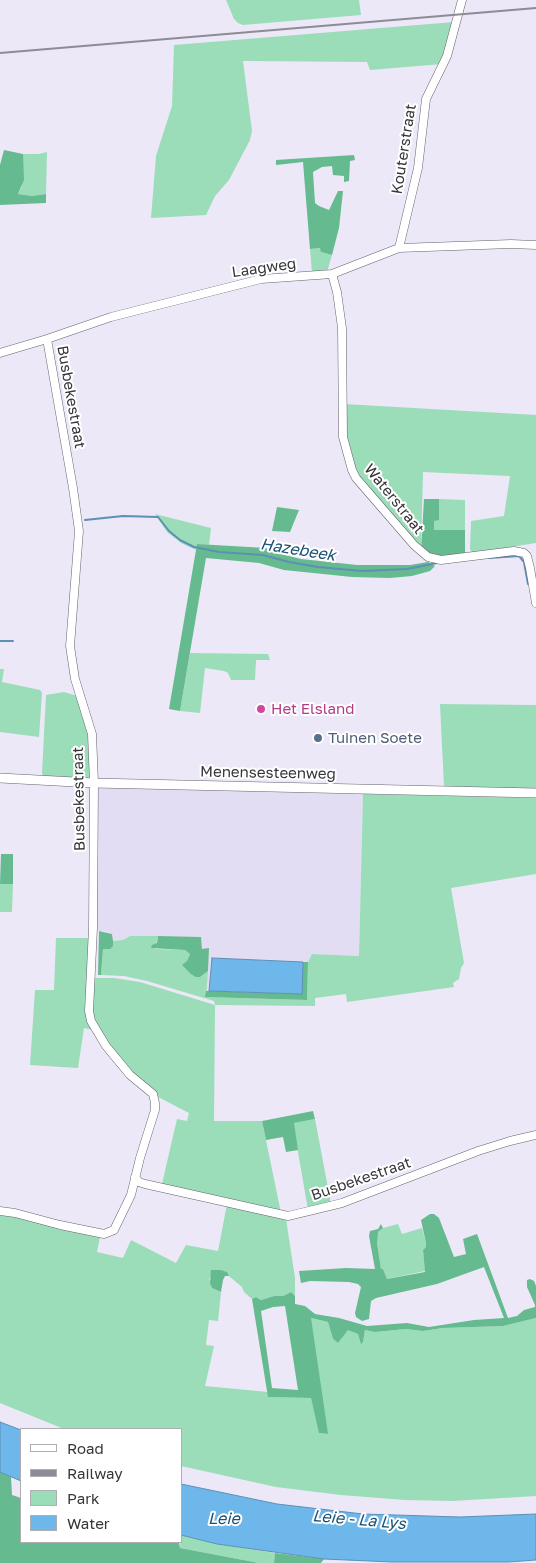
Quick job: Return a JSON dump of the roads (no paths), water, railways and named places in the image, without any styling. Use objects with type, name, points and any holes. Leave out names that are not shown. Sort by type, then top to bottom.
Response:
[{"type":"street","name":"Kouterstraat","points":[[399,248],[418,168],[426,99],[447,56],[462,0]]},
{"type":"street","name":"Laagweg","points":[[0,353],[111,317],[261,279],[332,274],[399,248],[511,244],[536,246]]},
{"type":"street","name":"Waterstraat","points":[[332,274],[337,292],[342,328],[343,436],[356,478],[414,545],[428,557],[441,560],[514,551],[524,553],[527,556],[530,568],[536,603]]},
{"type":"street","name":"Busbekestraat","points":[[0,1211],[86,1231],[109,1234],[114,1230],[131,1195],[155,1110],[153,1094],[130,1076],[106,1046],[91,1021],[89,1011],[93,928],[94,783],[92,734],[74,679],[70,646],[79,531],[47,339]]},
{"type":"street","name":"Menensesteenweg","points":[[0,778],[94,783],[536,794]]},
{"type":"street","name":"Busbekestraat","points":[[135,1177],[139,1182],[145,1184],[288,1216],[342,1203],[478,1151],[510,1140],[536,1135]]},
{"type":"water","points":[[212,958],[303,962],[302,994],[209,991]]},
{"type":"water","points":[[0,1422],[20,1430],[20,1481],[0,1472]]},
{"type":"water","name":"Leie","points":[[182,1484],[277,1504],[363,1514],[460,1517],[536,1514],[536,1560],[508,1562],[392,1562],[324,1559],[217,1544],[182,1535]]},
{"type":"waterway","name":"Hazebeek","points":[[85,520],[123,516],[158,517],[169,531],[180,540],[194,547],[219,552],[263,555],[318,567],[362,571],[407,569],[437,563]]},
{"type":"waterway","name":"Hazebeek","points":[[489,558],[519,556],[524,562],[528,584]]},
{"type":"waterway","name":"Hazebeek","points":[[0,641],[13,641]]},
{"type":"railway","points":[[0,53],[536,8]]},
{"type":"place","name":"Het Elsland","points":[[261,709]]},
{"type":"place","name":"Tuinen Soete","points":[[318,738]]},
{"type":"water label","name":"Leie - La Lys","points":[[359,1520]]}]
